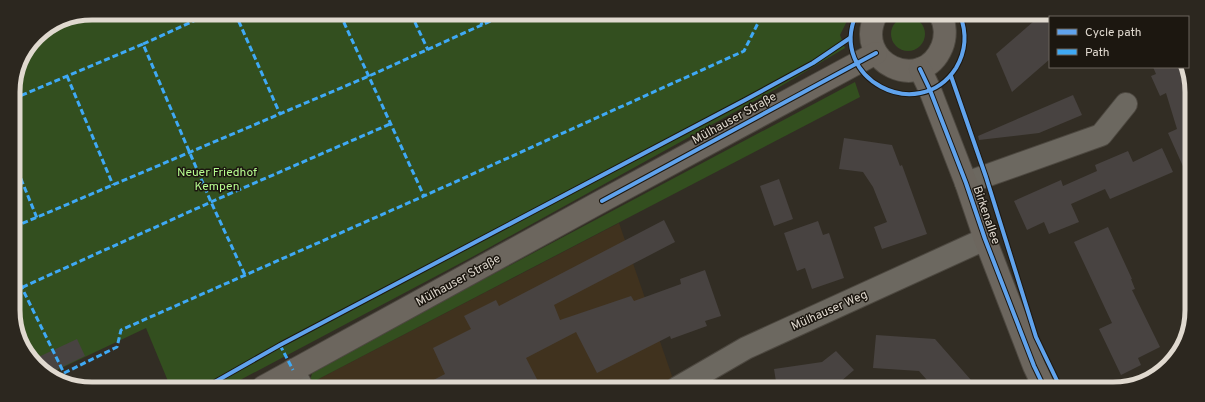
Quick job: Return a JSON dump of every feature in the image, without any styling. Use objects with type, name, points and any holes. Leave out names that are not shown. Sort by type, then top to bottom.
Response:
[{"type":"street","points":[[873,20],[870,33],[872,44],[876,53],[884,63],[895,69],[908,71],[920,69],[931,63],[939,54],[944,43],[945,30],[944,20]]},
{"type":"street","name":"Mülhauser Straße","points":[[282,382],[298,378],[596,205],[876,53]]},
{"type":"street","name":"Birkenallee","points":[[920,69],[930,90],[966,183],[985,240],[1042,382]]},
{"type":"street","name":"Birkenallee","points":[[966,183],[1101,135],[1126,104]]},
{"type":"street","name":"Mülhauser Weg","points":[[687,382],[746,348],[985,240]]},
{"type":"shaded area","points":[[619,223],[673,379],[668,382],[313,382]]},
{"type":"green space","name":"Neuer Friedhof Kempen","points":[[92,20],[848,20],[840,35],[845,48],[776,89],[474,256],[236,382],[168,382],[146,328],[55,371],[41,361],[35,354],[21,324],[21,78],[27,60],[35,48],[48,35],[60,27],[74,22]]},
{"type":"green space","points":[[899,20],[917,20],[920,22],[925,31],[924,40],[920,46],[911,51],[902,50],[896,46],[891,37],[892,28]]},
{"type":"green space","points":[[855,82],[860,97],[313,382],[310,382],[313,370]]},
{"type":"building","points":[[1049,20],[1049,60],[1012,92],[996,54],[1034,21]]},
{"type":"building","points":[[1153,68],[1181,68],[1184,78],[1185,171],[1168,133],[1177,129],[1166,93],[1160,96],[1151,76],[1156,74]]},
{"type":"building","points":[[1073,95],[1082,115],[1039,133],[979,140],[978,136]]},
{"type":"building","points":[[844,138],[892,145],[900,166],[902,165],[927,234],[882,249],[874,227],[887,222],[873,187],[863,172],[839,169]]},
{"type":"building","points":[[1162,148],[1173,172],[1110,199],[1105,189],[1071,204],[1079,222],[1049,234],[1044,222],[1027,230],[1014,201],[1061,180],[1063,186],[1097,171],[1095,165],[1128,151],[1133,162]]},
{"type":"building","points":[[779,179],[793,219],[774,226],[760,186]]},
{"type":"building","points":[[664,220],[675,242],[554,305],[560,320],[631,296],[634,301],[681,284],[680,279],[705,270],[721,316],[705,321],[707,326],[671,339],[670,336],[597,373],[576,332],[526,358],[538,382],[430,382],[445,374],[433,348],[471,329],[464,316],[496,300],[499,306]]},
{"type":"building","points":[[818,221],[823,235],[829,233],[844,278],[812,289],[805,268],[797,271],[784,233]]},
{"type":"building","points":[[1108,227],[1132,279],[1135,289],[1132,290],[1160,347],[1138,358],[1141,365],[1121,375],[1099,329],[1112,323],[1074,242]]},
{"type":"building","points":[[876,335],[935,339],[973,382],[929,382],[919,371],[873,368]]},
{"type":"building","points":[[77,339],[85,356],[54,371],[38,357]]},
{"type":"building","points":[[836,351],[854,370],[840,382],[776,382],[774,369],[822,362]]},
{"type":"marked path","points":[[143,44],[196,20]]},
{"type":"marked path","points":[[238,20],[280,114]]},
{"type":"marked path","points":[[343,20],[424,196]]},
{"type":"marked path","points":[[414,20],[428,50]]},
{"type":"marked path","points":[[480,20],[482,25]]},
{"type":"marked path","points":[[20,224],[369,76],[493,20]]},
{"type":"marked path","points":[[61,374],[117,347],[121,330],[424,196],[744,51],[760,20]]},
{"type":"marked path","points":[[20,96],[143,44],[211,202],[245,275]]},
{"type":"marked path","points":[[67,76],[113,185]]},
{"type":"marked path","points":[[20,288],[211,202],[390,124]]},
{"type":"marked path","points":[[20,177],[37,218]]},
{"type":"marked path","points":[[20,283],[64,373]]},
{"type":"marked path","points":[[280,345],[293,370]]},
{"type":"cycle path","points":[[855,20],[851,38],[854,58],[865,75],[881,87],[900,93],[920,93],[940,85],[956,68],[964,49],[964,28],[961,20]]},
{"type":"cycle path","points":[[215,382],[280,345],[745,100],[813,63],[850,38]]},
{"type":"cycle path","points":[[602,201],[876,53]]},
{"type":"cycle path","points":[[920,69],[930,90],[966,183],[985,239],[1034,366],[1042,382]]},
{"type":"cycle path","points":[[951,76],[986,177],[1036,337],[1058,382]]}]
